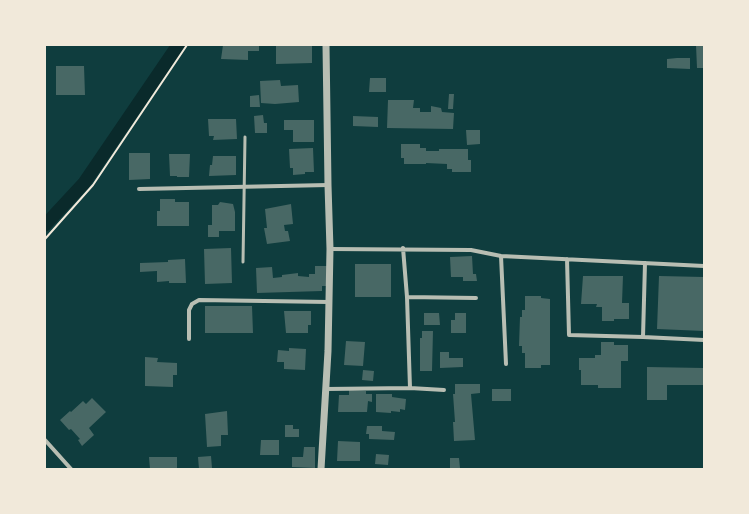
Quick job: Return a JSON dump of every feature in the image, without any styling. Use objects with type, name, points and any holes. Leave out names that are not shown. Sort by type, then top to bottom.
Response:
[{"type":"street","points":[[321,469],[326,389],[330,249],[326,45]]},
{"type":"street","points":[[139,189],[328,185]]},
{"type":"street","points":[[330,249],[403,248],[471,250],[501,256],[704,266]]},
{"type":"street","points":[[403,248],[407,297],[410,388]]},
{"type":"street","points":[[501,256],[506,364]]},
{"type":"street","points":[[567,260],[569,335],[704,340]]},
{"type":"street","points":[[643,337],[645,263]]},
{"type":"street","points":[[407,297],[476,298]]},
{"type":"street","points":[[189,339],[189,310],[192,304],[200,300],[329,302]]},
{"type":"street","points":[[326,389],[410,388],[444,390]]},
{"type":"street","points":[[45,440],[72,469]]},
{"type":"lane","points":[[243,262],[245,137]]},
{"type":"path","points":[[45,238],[93,185],[187,45]]},
{"type":"building","points":[[223,45],[259,45],[259,51],[248,51],[248,60],[221,59]]},
{"type":"building","points":[[276,45],[312,45],[312,63],[276,64]]},
{"type":"building","points":[[696,45],[704,45],[704,68],[697,68]]},
{"type":"building","points":[[690,58],[690,69],[667,68],[667,59]]},
{"type":"building","points":[[56,66],[84,66],[85,95],[56,95]]},
{"type":"building","points":[[370,78],[386,78],[386,92],[369,92]]},
{"type":"building","points":[[280,80],[281,86],[298,85],[299,102],[275,104],[261,103],[260,81]]},
{"type":"building","points":[[449,94],[454,94],[453,109],[448,109]]},
{"type":"building","points":[[259,95],[260,107],[250,107],[250,96]]},
{"type":"building","points":[[388,100],[414,100],[413,108],[420,108],[420,112],[431,112],[431,106],[441,108],[442,112],[454,113],[453,129],[387,128]]},
{"type":"building","points":[[263,115],[264,123],[267,123],[267,133],[255,133],[254,116]]},
{"type":"building","points":[[353,116],[378,117],[378,127],[353,126]]},
{"type":"building","points":[[208,119],[236,119],[237,139],[213,140],[214,136],[209,136]]},
{"type":"building","points":[[284,120],[314,120],[314,142],[293,142],[293,130],[284,130]]},
{"type":"building","points":[[466,130],[480,130],[480,144],[467,145]]},
{"type":"building","points":[[401,144],[420,144],[420,148],[426,148],[426,151],[439,151],[439,149],[468,149],[468,160],[471,160],[471,172],[452,172],[452,169],[447,169],[447,164],[404,164],[404,158],[401,158]]},
{"type":"building","points":[[313,148],[314,172],[305,172],[305,174],[293,175],[293,168],[290,168],[289,149]]},
{"type":"building","points":[[129,153],[150,153],[150,179],[129,180]]},
{"type":"building","points":[[169,154],[190,154],[189,177],[170,176]]},
{"type":"building","points":[[213,156],[236,156],[236,175],[209,176]]},
{"type":"building","points":[[160,199],[175,199],[175,202],[189,202],[189,226],[157,226],[157,211],[160,211]]},
{"type":"building","points":[[220,202],[233,204],[235,212],[235,231],[219,231],[219,237],[208,237],[208,225],[212,225],[212,205],[218,205]]},
{"type":"building","points":[[291,204],[293,224],[284,225],[285,231],[288,231],[290,241],[267,244],[264,228],[267,228],[265,209]]},
{"type":"building","points":[[231,248],[232,283],[205,284],[204,249]]},
{"type":"building","points":[[472,256],[473,274],[476,274],[477,281],[463,281],[463,277],[451,277],[450,257]]},
{"type":"building","points":[[185,259],[186,283],[169,283],[169,281],[157,282],[157,271],[140,272],[140,263],[168,262],[168,260]]},
{"type":"building","points":[[355,264],[391,264],[391,297],[355,297]]},
{"type":"building","points":[[315,266],[327,266],[327,286],[322,286],[322,291],[257,293],[256,268],[272,267],[273,278],[298,273],[298,276],[309,277],[309,274],[315,274]]},
{"type":"building","points":[[583,276],[623,276],[622,303],[629,303],[629,319],[602,321],[602,307],[596,307],[597,304],[581,304]]},
{"type":"building","points":[[659,276],[704,277],[704,331],[657,329]]},
{"type":"building","points":[[525,296],[541,296],[541,298],[550,299],[550,365],[541,365],[541,368],[525,368],[525,353],[522,353],[522,346],[519,346],[520,317],[522,317],[522,310],[525,310]]},
{"type":"building","points":[[205,306],[252,306],[253,333],[205,333]]},
{"type":"building","points":[[284,311],[311,311],[311,325],[308,325],[308,333],[286,333]]},
{"type":"building","points":[[424,313],[439,313],[440,325],[424,325]]},
{"type":"building","points":[[455,313],[466,313],[466,333],[451,333],[451,320],[455,320]]},
{"type":"building","points":[[422,331],[433,331],[432,371],[420,371],[420,338],[422,338]]},
{"type":"building","points":[[346,341],[365,342],[363,366],[344,365]]},
{"type":"building","points":[[601,342],[614,342],[614,345],[628,345],[628,361],[621,361],[621,388],[598,388],[598,385],[581,385],[579,358],[595,358],[595,355],[601,355]]},
{"type":"building","points":[[289,348],[306,349],[305,370],[284,369],[284,362],[277,362],[278,350],[289,351]]},
{"type":"building","points":[[440,352],[449,352],[449,358],[463,358],[463,367],[440,368]]},
{"type":"building","points":[[145,357],[158,358],[157,362],[177,363],[177,375],[173,375],[173,387],[145,386]]},
{"type":"building","points":[[647,367],[704,368],[704,385],[667,385],[667,400],[647,400]]},
{"type":"building","points":[[363,370],[374,371],[373,381],[362,380]]},
{"type":"building","points":[[455,384],[480,384],[480,393],[471,394],[475,440],[454,441],[453,422],[455,422],[453,394],[455,394]]},
{"type":"building","points":[[492,389],[511,389],[511,401],[492,401]]},
{"type":"building","points":[[349,390],[366,391],[366,394],[372,394],[372,402],[368,401],[367,412],[338,412],[339,395],[349,395]]},
{"type":"building","points":[[376,394],[392,394],[392,397],[406,399],[405,410],[400,409],[400,412],[391,411],[391,413],[376,412]]},
{"type":"building","points":[[92,398],[106,412],[89,428],[94,435],[82,446],[78,440],[80,439],[60,420],[83,401],[86,404]]},
{"type":"building","points":[[227,411],[228,435],[221,435],[221,446],[207,447],[205,414]]},
{"type":"building","points":[[285,425],[293,425],[293,429],[299,429],[299,437],[285,437]]},
{"type":"building","points":[[367,426],[382,426],[382,431],[395,432],[394,440],[369,439],[369,434],[366,434]]},
{"type":"building","points":[[261,440],[279,440],[279,455],[260,455]]},
{"type":"building","points":[[338,441],[360,442],[360,461],[337,461]]},
{"type":"building","points":[[304,447],[315,447],[315,468],[292,467],[292,457],[303,457]]},
{"type":"building","points":[[376,454],[389,455],[388,465],[375,464]]},
{"type":"building","points":[[211,456],[212,468],[199,469],[198,457]]},
{"type":"building","points":[[149,457],[177,457],[177,469],[150,469]]},
{"type":"building","points":[[450,458],[459,458],[460,468],[450,468]]},
{"type":"waterway","points":[[45,225],[84,183],[178,45]]}]
